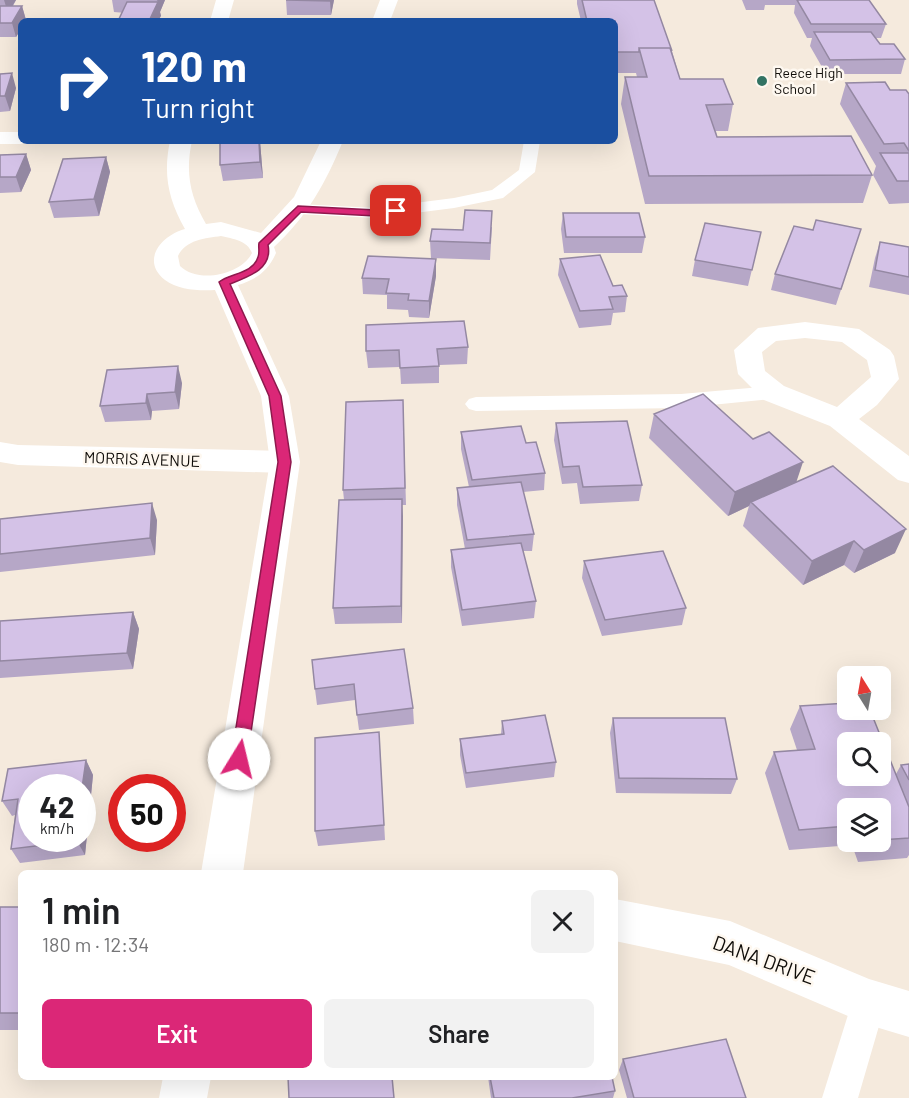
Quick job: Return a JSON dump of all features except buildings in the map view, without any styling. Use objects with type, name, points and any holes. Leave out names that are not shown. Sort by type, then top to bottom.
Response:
[{"type":"main road","points":[[220,18],[225,0]]},
{"type":"main road","points":[[382,18],[389,0]]},
{"type":"main road","points":[[0,138],[18,138]]},
{"type":"main road","points":[[180,144],[176,158],[176,186],[185,210],[199,232]]},
{"type":"main road","points":[[262,245],[298,209],[318,174],[331,144]]},
{"type":"main road","points":[[221,229],[243,232],[255,237],[262,245],[264,254],[260,263],[249,273],[224,282],[189,282],[169,271],[164,262],[166,252],[184,237],[199,232],[221,229]]},
{"type":"main road","points":[[222,870],[285,462],[275,396],[224,282]]},
{"type":"main road","points":[[840,419],[867,398],[885,379],[880,356],[849,335],[806,330],[768,334],[748,350],[752,374],[774,393],[840,419],[909,472]]},
{"type":"main road","name":"MORRIS AVENUE","points":[[0,452],[18,455],[285,462]]},
{"type":"main road","name":"DANA DRIVE","points":[[618,921],[730,943],[889,1008]]},
{"type":"main road","points":[[183,1098],[186,1080]]},
{"type":"lane","points":[[298,209],[376,213],[454,203],[496,194],[527,172],[533,144]]},
{"type":"lane","points":[[476,404],[681,401],[774,393]]},
{"type":"lane","points":[[840,1098],[889,1008]]},
{"type":"place","name":"Reece High School","points":[[762,81]]},
{"type":"route","points":[[239,759],[285,462],[275,396],[224,282],[249,273],[260,263],[264,254],[262,245],[285,225],[298,209],[376,213],[396,211]]}]
